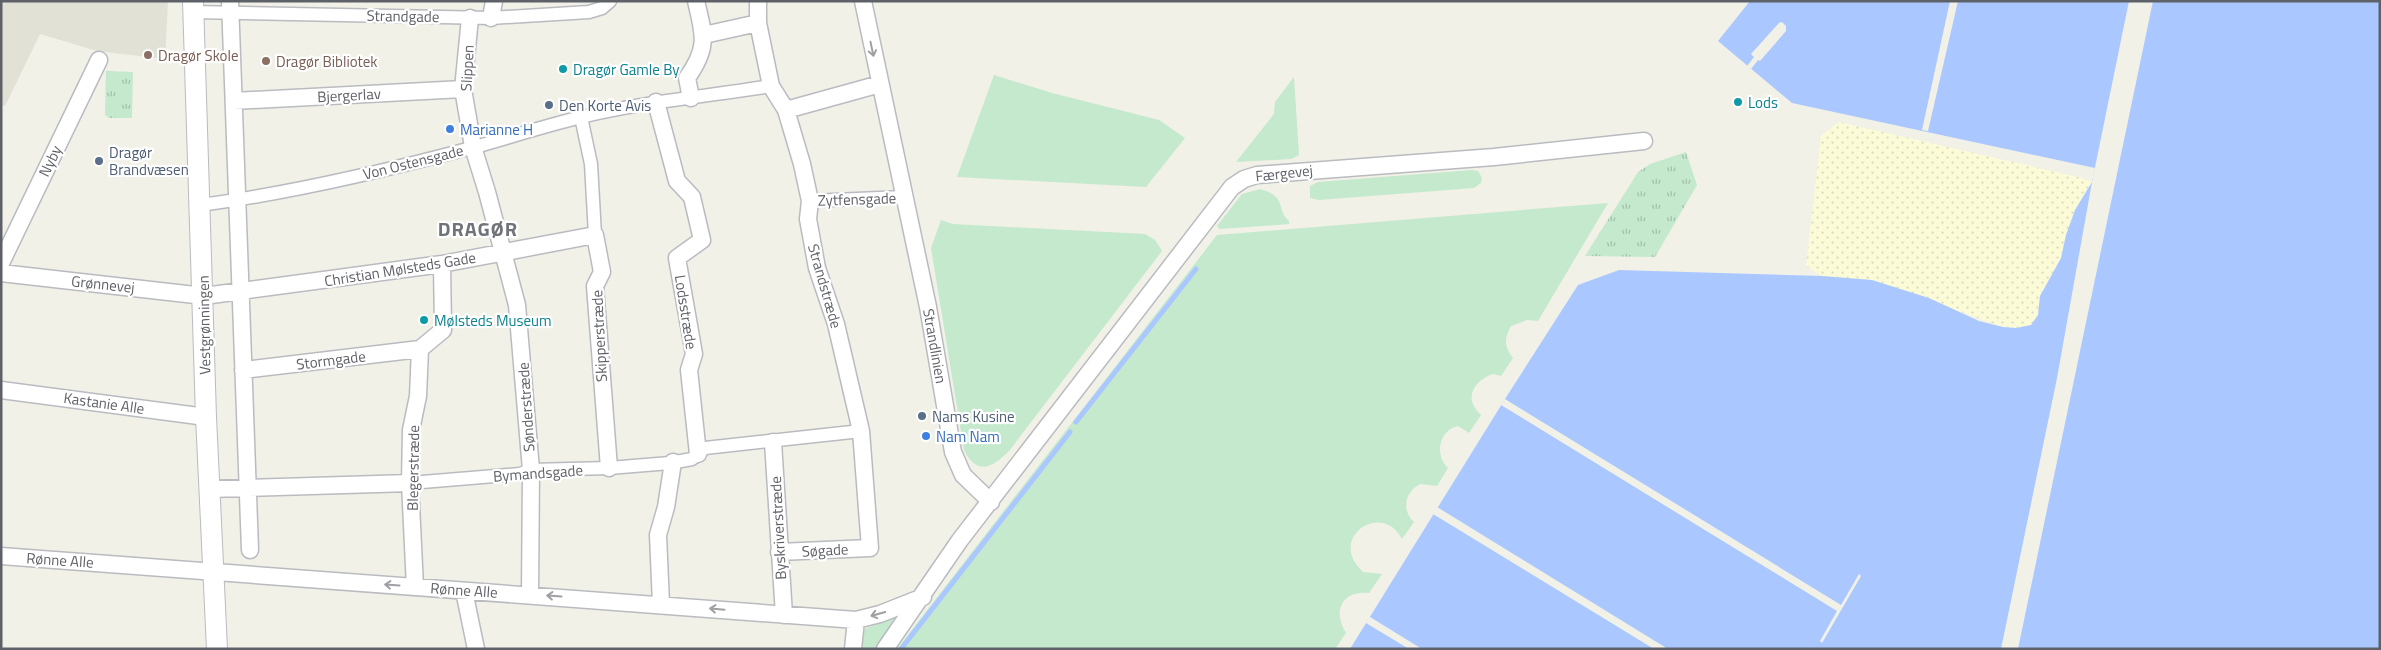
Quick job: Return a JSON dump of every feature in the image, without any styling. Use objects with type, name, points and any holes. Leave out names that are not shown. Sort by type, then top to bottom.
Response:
[{"type":"street","points":[[491,18],[494,1]]},
{"type":"street","name":"Strandgade","points":[[193,7],[491,18],[589,12],[602,8],[610,1]]},
{"type":"street","points":[[691,98],[687,78],[700,60],[704,35],[696,1]]},
{"type":"street","name":"Strandstræde","points":[[758,1],[758,23],[771,86],[786,110],[802,164],[810,201],[808,219],[817,268],[836,324],[861,431],[870,548]]},
{"type":"street","name":"Strandlinien","points":[[863,1],[928,307],[953,452],[963,475],[991,502]]},
{"type":"street","name":"Vestgrønningen","points":[[193,7],[204,296],[206,417],[217,649]]},
{"type":"street","points":[[230,7],[250,550]]},
{"type":"street","name":"Slippen","points":[[470,18],[464,89],[473,147],[502,252]]},
{"type":"street","points":[[704,35],[758,23]]},
{"type":"street","name":"Nyby","points":[[1,263],[99,60]]},
{"type":"street","points":[[786,110],[880,84]]},
{"type":"street","name":"Von Ostensgade","points":[[200,205],[238,200],[325,183],[473,147],[581,117],[656,102],[771,86]]},
{"type":"street","name":"Bjergerlav","points":[[234,101],[464,89]]},
{"type":"street","name":"Lodsstræde","points":[[656,102],[677,181],[692,197],[702,240],[677,258],[694,354],[689,370],[698,454]]},
{"type":"street","name":"Skipperstræde","points":[[581,117],[590,164],[595,235],[602,272],[594,286],[609,468]]},
{"type":"street","name":"Færgevej","points":[[991,502],[1232,187],[1244,179],[1257,175],[1644,142]]},
{"type":"street","name":"Zytfensgade","points":[[810,201],[904,197]]},
{"type":"street","name":"Christian Mølsteds Gade","points":[[204,296],[442,264],[595,235]]},
{"type":"street","name":"Sønderstræde","points":[[502,252],[517,305],[531,470],[530,595]]},
{"type":"street","points":[[420,349],[443,330],[442,264]]},
{"type":"street","name":"Grønnevej","points":[[1,273],[204,296]]},
{"type":"street","name":"Stormgade","points":[[243,370],[420,349]]},
{"type":"street","name":"Blegerstræde","points":[[415,587],[410,483],[411,430],[418,396],[420,349]]},
{"type":"street","name":"Kastanie Alle","points":[[1,390],[206,417]]},
{"type":"street","name":"Bymandsgade","points":[[210,489],[410,483],[520,474],[531,470],[609,468],[692,459],[705,448],[861,431]]},
{"type":"street","name":"Byskriverstræde","points":[[773,442],[784,615]]},
{"type":"street","points":[[661,604],[658,535],[673,462]]},
{"type":"street","points":[[885,649],[923,597],[960,540],[991,502]]},
{"type":"street","name":"Søgade","points":[[779,552],[870,548]]},
{"type":"street","name":"Rønne Alle","points":[[1,556],[856,620],[880,614],[923,597]]},
{"type":"street","points":[[464,591],[476,649]]},
{"type":"street","points":[[853,649],[856,620]]},
{"type":"shaded area","name":"Dragør Skole","points":[[1,1],[168,1],[165,59],[97,51],[40,34],[5,106],[1,105]]},
{"type":"green space","points":[[106,71],[133,72],[132,118],[109,118],[105,115]]},
{"type":"green space","points":[[994,75],[1052,93],[1159,120],[1185,138],[1146,187],[957,177]]},
{"type":"green space","points":[[1294,77],[1299,155],[1291,159],[1236,162],[1274,114],[1275,102]]},
{"type":"green space","points":[[1686,152],[1697,185],[1655,257],[1585,256],[1638,172],[1650,164]]},
{"type":"green space","points":[[1478,171],[1482,178],[1481,183],[1474,188],[1319,200],[1310,198],[1310,186],[1318,182]]},
{"type":"green space","points":[[1260,189],[1269,192],[1278,199],[1282,212],[1289,221],[1289,224],[1220,229],[1217,226],[1242,194]]},
{"type":"green space","points":[[1608,203],[1538,321],[1527,320],[1511,326],[1506,342],[1513,358],[1501,376],[1493,374],[1486,377],[1480,381],[1473,391],[1472,403],[1481,415],[1469,433],[1458,426],[1446,432],[1440,450],[1441,457],[1448,468],[1437,486],[1420,484],[1408,496],[1406,502],[1407,512],[1414,522],[1402,539],[1393,528],[1382,523],[1371,523],[1361,528],[1354,536],[1351,547],[1353,559],[1363,572],[1382,574],[1369,593],[1352,595],[1342,604],[1340,617],[1346,633],[1335,649],[897,649],[1217,235]]},
{"type":"green space","points":[[941,220],[953,224],[1145,234],[1155,240],[1162,251],[1009,451],[997,462],[985,467],[974,464],[964,450],[931,248]]},
{"type":"green space","points":[[897,617],[878,649],[857,649],[861,630]]},
{"type":"sand","points":[[1839,122],[2078,177],[2092,182],[2075,210],[2066,235],[2061,258],[2040,296],[2038,315],[2031,325],[2016,328],[2003,327],[1872,280],[1822,276],[1806,266],[1821,136]]},
{"type":"water","points":[[1750,1],[2380,1],[2380,649],[1350,649],[1578,285],[1619,270],[1822,276],[1872,280],[1929,298],[1979,321],[2003,327],[2016,328],[2031,325],[2038,315],[2040,296],[2061,258],[2066,235],[2075,210],[2092,182],[2095,168],[1792,103],[1718,41]]},
{"type":"pier","points":[[1950,1],[1958,1],[1928,131],[1922,130]]},
{"type":"pier","points":[[2129,1],[2153,1],[2018,649],[2001,649],[2057,378],[2092,182]]},
{"type":"pier","points":[[1782,22],[1786,26],[1786,31],[1751,69],[1747,66],[1754,57],[1751,54]]},
{"type":"pier","points":[[1505,399],[1841,605],[1859,574],[1861,576],[1822,643],[1820,641],[1837,611],[1501,405]]},
{"type":"pier","points":[[1437,507],[1668,649],[1654,649],[1433,514]]},
{"type":"pier","points":[[1369,617],[1422,649],[1409,649],[1366,623]]},
{"type":"waterway","points":[[1076,422],[1196,269]]},
{"type":"waterway","points":[[901,649],[1070,432]]},
{"type":"place","name":"Dragør Skole","points":[[148,55]]},
{"type":"place","name":"Dragør Bibliotek","points":[[266,61]]},
{"type":"place","name":"Dragør Gamle By","points":[[563,69]]},
{"type":"place","name":"Lods","points":[[1738,102]]},
{"type":"place","name":"Den Korte Avis","points":[[549,105]]},
{"type":"place","name":"Marianne H","points":[[450,129]]},
{"type":"place","name":"Dragør Brandvæsen","points":[[99,161]]},
{"type":"place","name":"Mølsteds Museum","points":[[424,320]]},
{"type":"place","name":"Nams Kusine","points":[[922,416]]},
{"type":"place","name":"Nam Nam","points":[[926,436]]},
{"type":"district","name":"DRAGØR","points":[[478,228]]}]
